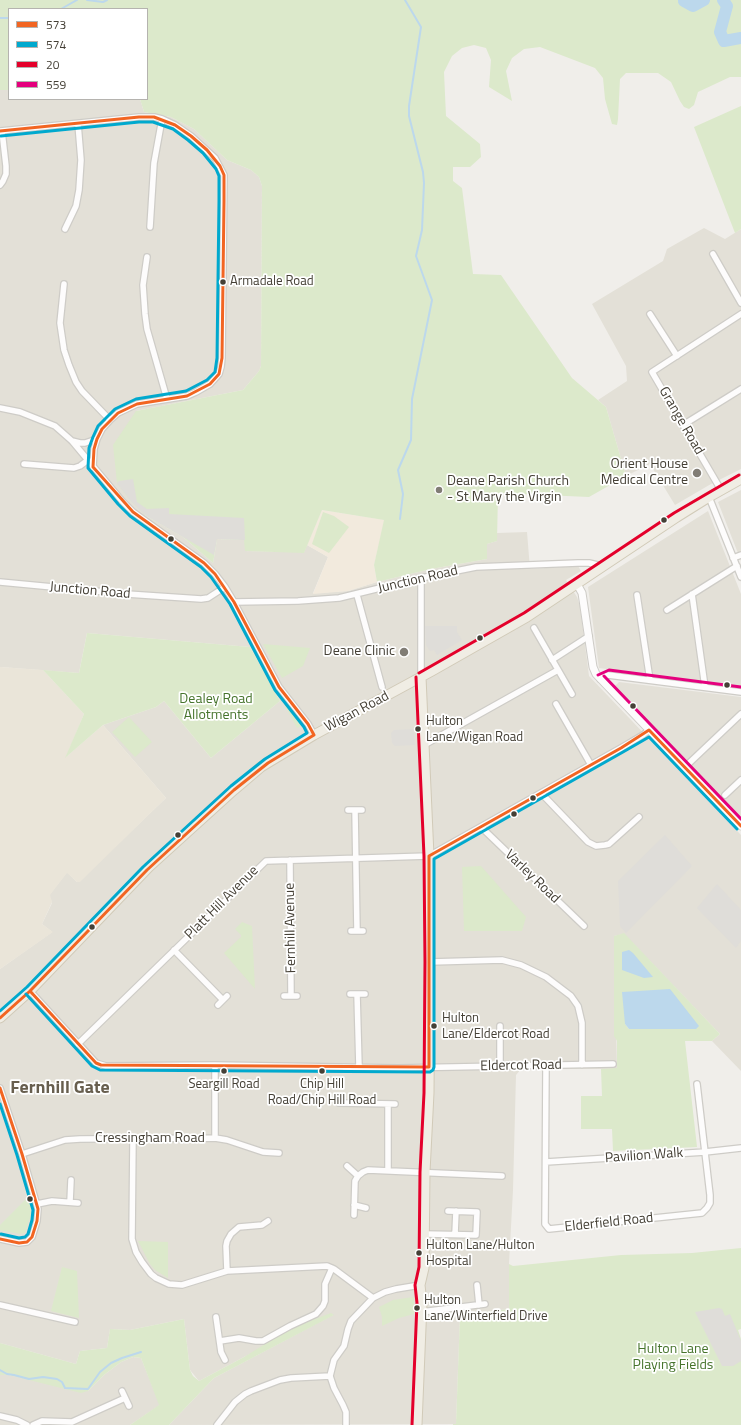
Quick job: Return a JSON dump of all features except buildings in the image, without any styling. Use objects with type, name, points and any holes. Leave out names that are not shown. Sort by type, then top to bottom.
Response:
[{"type":"main road","name":"Wigan Road","points":[[0,1018],[30,991],[147,870],[234,790],[268,763],[314,735],[527,617],[647,536],[709,497],[741,479]]},
{"type":"main road","points":[[417,1425],[421,1312],[420,1285],[424,1268],[425,1172],[429,1093],[430,962],[429,856],[421,677]]},
{"type":"street","points":[[0,185],[6,174],[1,131],[139,117],[154,117],[191,136],[207,150],[220,166],[224,175],[221,367],[219,374],[204,388],[187,396],[137,404],[118,413],[102,429],[97,439],[94,449],[93,467]]},
{"type":"street","points":[[150,227],[154,163],[162,120]]},
{"type":"street","points":[[65,229],[76,206],[79,190],[81,160],[78,124]]},
{"type":"street","points":[[713,254],[741,303]]},
{"type":"street","points":[[147,257],[143,285],[147,329],[167,399]]},
{"type":"street","points":[[64,284],[60,323],[66,357],[76,382],[82,391],[110,420]]},
{"type":"street","points":[[650,314],[677,356],[741,314]]},
{"type":"street","name":"Grange Road","points":[[677,356],[652,372],[721,490]]},
{"type":"street","points":[[683,425],[741,389]]},
{"type":"street","points":[[0,408],[20,412],[55,426],[72,441],[133,512],[204,563],[225,587],[279,687],[308,724],[314,735]]},
{"type":"street","points":[[72,441],[85,443],[97,439]]},
{"type":"street","points":[[24,464],[74,468],[80,466],[88,460]]},
{"type":"street","points":[[709,497],[741,577]]},
{"type":"street","points":[[733,558],[741,555]]},
{"type":"street","name":"Junction Road","points":[[234,602],[328,600],[357,595],[421,578],[476,567],[578,563],[589,563],[602,566]]},
{"type":"street","points":[[667,610],[737,566]]},
{"type":"street","points":[[421,578],[421,677]]},
{"type":"street","name":"Junction Road","points":[[0,582],[127,594],[201,599],[208,598],[225,587]]},
{"type":"street","points":[[577,584],[582,593],[594,669],[600,679],[741,826]]},
{"type":"street","points":[[692,594],[704,687]]},
{"type":"street","points":[[357,595],[382,687]]},
{"type":"street","points":[[637,595],[650,680]]},
{"type":"street","points":[[534,628],[572,694]]},
{"type":"street","points":[[552,660],[589,636]]},
{"type":"street","points":[[369,668],[376,666]]},
{"type":"street","points":[[424,745],[558,670]]},
{"type":"street","points":[[600,679],[608,675],[741,692]]},
{"type":"street","points":[[556,704],[591,765]]},
{"type":"street","points":[[685,767],[741,714]]},
{"type":"street","points":[[429,856],[643,736],[649,730]]},
{"type":"street","points":[[724,795],[741,780]]},
{"type":"street","points":[[542,793],[588,842],[596,846],[609,844],[639,817]]},
{"type":"street","points":[[348,810],[362,810]]},
{"type":"street","points":[[350,931],[360,931],[355,810]]},
{"type":"street","name":"Varley Road","points":[[481,827],[584,926]]},
{"type":"street","name":"Platt Hill Avenue","points":[[78,1044],[263,862],[270,860],[429,856]]},
{"type":"street","name":"Fernhill Avenue","points":[[284,996],[294,996],[290,860]]},
{"type":"street","points":[[174,950],[223,1000]]},
{"type":"street","points":[[430,962],[502,960],[521,964],[546,977],[571,996],[578,1006],[582,1023],[582,1065]]},
{"type":"street","name":"Eldercot Road","points":[[30,991],[96,1063],[106,1066],[215,1065],[429,1067],[613,1064]]},
{"type":"street","points":[[350,994],[365,994]]},
{"type":"street","points":[[357,994],[359,1067]]},
{"type":"street","points":[[500,1026],[500,1066]]},
{"type":"street","points":[[215,1065],[215,1138]]},
{"type":"street","name":"Elderfield Road","points":[[546,1066],[545,1224],[549,1229],[702,1212],[710,1203],[697,1084]]},
{"type":"street","points":[[0,1088],[38,1204],[37,1221],[32,1237],[26,1242],[19,1244],[0,1239]]},
{"type":"street","points":[[339,1103],[391,1104],[388,1170]]},
{"type":"street","name":"Cressingham Road","points":[[22,1154],[73,1139],[215,1138],[227,1140],[263,1152],[279,1153]]},
{"type":"street","points":[[133,1139],[132,1239],[136,1252],[142,1262],[156,1278],[169,1284],[177,1285],[187,1284],[227,1271],[322,1266],[332,1268],[373,1298]]},
{"type":"street","name":"Pavilion Walk","points":[[546,1162],[705,1152],[741,1148]]},
{"type":"street","points":[[347,1166],[358,1176]]},
{"type":"street","points":[[354,1215],[354,1186],[358,1176],[368,1170],[502,1176]]},
{"type":"street","points":[[70,1202],[71,1180]]},
{"type":"street","points":[[38,1204],[48,1201],[78,1203]]},
{"type":"street","points":[[354,1205],[366,1208]]},
{"type":"street","points":[[425,1234],[476,1235],[477,1212],[448,1211]]},
{"type":"street","points":[[455,1234],[456,1211]]},
{"type":"street","points":[[227,1271],[226,1246],[231,1234],[240,1227],[262,1225],[268,1221]]},
{"type":"street","points":[[220,1341],[239,1338],[263,1341],[316,1314],[325,1302],[325,1284],[332,1268]]},
{"type":"street","points":[[346,1425],[346,1412],[334,1388],[330,1376],[334,1360],[344,1346],[351,1321],[373,1298],[385,1292],[420,1285]]},
{"type":"street","points":[[477,1285],[479,1305]]},
{"type":"street","points":[[421,1312],[485,1304]]},
{"type":"street","points":[[0,1305],[76,1322]]},
{"type":"street","points":[[216,1317],[221,1352],[225,1360]]},
{"type":"street","points":[[217,1425],[235,1402],[244,1394],[280,1380],[330,1376]]},
{"type":"street","points":[[122,1390],[129,1406]]},
{"type":"street","points":[[33,1425],[42,1421],[72,1422],[125,1398]]},
{"type":"street","points":[[0,1416],[17,1420],[27,1425]]},
{"type":"shaded area","points":[[0,90],[8,90],[8,100],[140,100],[144,112],[171,117],[194,129],[227,160],[251,170],[259,177],[262,186],[261,366],[259,371],[243,390],[136,411],[145,515],[183,537],[213,563],[217,539],[245,540],[245,551],[304,552],[307,545],[328,557],[313,593],[348,591],[377,582],[431,569],[487,559],[487,544],[497,541],[497,533],[527,532],[530,569],[578,566],[581,571],[566,580],[577,597],[580,606],[589,676],[741,835],[741,1071],[712,1041],[720,1034],[624,934],[614,936],[617,1069],[521,1069],[516,1075],[513,1190],[509,1264],[509,1309],[460,1315],[456,1424],[169,1425],[214,1378],[333,1314],[244,1357],[199,1381],[190,1370],[184,1319],[130,1330],[110,1329],[107,1348],[80,1351],[76,1364],[0,1343],[0,969],[52,932],[42,924],[52,903],[49,895],[67,872],[77,882],[166,798],[103,725],[156,707],[164,701],[211,758],[280,701],[250,647],[87,633],[79,673],[0,667]]},
{"type":"shaded area","points":[[704,228],[725,239],[741,229],[741,469],[675,505],[650,464],[626,476],[606,407],[598,400],[627,381],[626,366],[592,304],[663,261],[667,249]]},
{"type":"shaded area","points":[[133,479],[137,502],[147,509],[169,508],[169,514],[244,518],[245,540],[217,539],[214,555],[145,515],[130,500],[117,483],[119,481]]},
{"type":"shaded area","points":[[741,490],[741,561],[718,502]]},
{"type":"shaded area","points":[[322,510],[385,520],[374,565],[377,582],[348,591],[313,594],[328,557],[307,545]]},
{"type":"shaded area","points":[[708,511],[741,594],[741,687],[599,668],[588,587]]},
{"type":"shaded area","points":[[425,626],[457,626],[457,632],[462,640],[437,655],[434,650],[430,651],[426,645]]},
{"type":"shaded area","points":[[0,667],[43,670],[84,714],[66,757],[103,725],[166,798],[80,882],[77,882],[67,873],[50,895],[52,902],[42,924],[53,932],[0,969]]},
{"type":"shaded area","points":[[619,682],[741,697],[741,820],[615,686]]},
{"type":"shaded area","points":[[414,729],[415,745],[395,746],[392,743],[391,733],[394,730]]},
{"type":"shaded area","points":[[665,835],[692,866],[626,933],[620,926],[618,881]]},
{"type":"shaded area","points":[[717,884],[741,910],[741,941],[736,948],[697,908]]},
{"type":"shaded area","points":[[719,1308],[722,1309],[725,1316],[730,1314],[741,1341],[741,1361],[733,1366],[722,1366],[695,1312]]},
{"type":"shaded area","points":[[133,1357],[141,1358],[160,1405],[130,1425],[0,1425],[0,1375],[9,1375],[88,1391],[104,1375],[121,1362]]},
{"type":"green space","points":[[0,0],[741,0],[741,77],[730,77],[698,92],[694,105],[689,109],[684,107],[680,101],[671,82],[658,73],[626,73],[620,79],[617,125],[612,124],[605,99],[603,78],[595,68],[540,47],[524,49],[512,58],[506,71],[512,101],[489,87],[491,60],[486,48],[474,45],[462,48],[452,56],[444,72],[446,116],[480,144],[481,157],[470,167],[453,167],[453,181],[462,188],[473,274],[501,275],[572,378],[606,407],[626,476],[589,497],[498,493],[497,541],[487,544],[487,559],[431,569],[377,582],[374,565],[384,520],[322,510],[304,553],[245,551],[244,540],[217,539],[213,563],[183,537],[145,515],[130,500],[117,483],[113,445],[136,411],[243,390],[259,371],[261,366],[262,186],[259,177],[251,170],[227,160],[194,129],[171,117],[144,112],[140,100],[148,100],[148,8],[8,8],[8,90],[0,90]]},
{"type":"green space","points":[[741,106],[741,229],[735,233],[694,127]]},
{"type":"green space","points":[[323,512],[334,516],[349,527],[329,553],[312,544]]},
{"type":"green space","name":"Dealey Road Allotments","points":[[87,633],[250,647],[280,701],[211,758],[164,701],[156,707],[103,725],[65,758],[84,714],[43,670],[79,673]]},
{"type":"green space","points":[[263,644],[310,648],[303,666],[282,678]]},
{"type":"green space","points":[[285,706],[288,706],[302,726],[297,728]]},
{"type":"green space","points":[[129,717],[152,742],[135,757],[112,732]]},
{"type":"green space","points":[[481,866],[526,917],[522,931],[464,931],[462,867]]},
{"type":"green space","points":[[242,922],[252,926],[255,989],[224,953],[241,937],[235,929]]},
{"type":"green space","points":[[624,933],[720,1034],[712,1041],[685,1041],[697,1147],[613,1151],[612,1129],[581,1129],[581,1096],[602,1096],[601,1069],[617,1068],[617,1041],[614,1036],[614,936]],"holes":[[[625,1024],[696,1029],[629,1029]]]},
{"type":"green space","points":[[28,1197],[31,1205],[31,1215],[25,1233],[20,1234],[0,1230],[0,1225]]},
{"type":"green space","points":[[138,1241],[168,1242],[168,1278],[155,1270],[150,1264]]},
{"type":"green space","name":"Hulton Lane Playing Fields","points":[[741,1248],[741,1329],[738,1330],[741,1339],[741,1425],[453,1425],[456,1424],[460,1315],[509,1309],[509,1264],[513,1266],[621,1255],[692,1253]]},
{"type":"green space","points":[[62,1267],[77,1271],[79,1318],[51,1311]]},
{"type":"green space","points":[[413,1297],[414,1314],[399,1318],[382,1326],[382,1317],[379,1307],[393,1300]]},
{"type":"green space","points":[[331,1313],[334,1315],[214,1378],[169,1425],[130,1425],[159,1405],[141,1358],[133,1357],[121,1362],[104,1375],[88,1391],[81,1393],[9,1375],[0,1375],[0,1343],[76,1364],[80,1351],[107,1348],[110,1329],[130,1330],[184,1319],[190,1370],[193,1376],[199,1381],[244,1357],[291,1328]]},
{"type":"water","points":[[629,950],[653,977],[644,978],[622,970],[622,952]]},
{"type":"water","points":[[670,989],[699,1026],[696,1029],[629,1029],[625,1024],[622,992]]},
{"type":"waterway","points":[[63,8],[77,0]]},
{"type":"waterway","points":[[87,0],[103,2],[107,0]]},
{"type":"waterway","points":[[400,519],[403,494],[398,470],[411,440],[412,399],[432,300],[416,256],[422,230],[424,183],[423,172],[409,116],[409,106],[421,27],[405,0]]},
{"type":"waterway","points":[[684,0],[693,6],[704,0]]},
{"type":"waterway","points":[[723,0],[727,6],[720,32],[724,41],[741,38]]},
{"type":"waterway","points":[[0,18],[8,18]]},
{"type":"waterway","points":[[0,1370],[7,1374],[29,1379],[43,1377],[57,1379],[62,1382],[65,1388],[88,1389],[100,1372],[111,1363],[141,1352]]},
{"type":"transit line","name":"573","points":[[0,131],[139,117],[154,117],[175,125],[191,136],[207,150],[220,166],[224,175],[224,201],[222,358],[219,374],[210,384],[187,396],[137,404],[118,413],[102,429],[97,439],[94,449],[93,467],[133,512],[204,563],[215,574],[234,602],[279,687],[308,724],[314,735],[268,763],[234,790],[147,870],[30,991],[0,1018]]},
{"type":"transit line","name":"574","points":[[0,1011],[27,987],[143,867],[231,786],[265,759],[307,733],[275,690],[230,604],[211,577],[201,567],[130,516],[88,468],[89,448],[98,426],[115,409],[136,399],[186,391],[207,380],[215,372],[217,358],[219,201],[219,176],[216,169],[203,153],[188,140],[173,129],[153,122],[139,122],[1,136]]},
{"type":"transit line","name":"20","points":[[419,673],[524,613],[674,513],[739,475]]},
{"type":"transit line","name":"559","points":[[598,675],[609,670],[741,687]]},
{"type":"transit line","name":"559","points":[[604,676],[741,819]]},
{"type":"transit line","name":"20","points":[[412,1425],[417,1303],[415,1285],[419,1267],[420,1172],[424,1093],[425,962],[424,856],[416,677]]},
{"type":"transit line","name":"573","points":[[30,991],[96,1063],[101,1065],[429,1067],[429,856],[621,748],[649,730],[741,826]]},
{"type":"transit line","name":"574","points":[[26,994],[92,1066],[100,1070],[430,1072],[434,1067],[434,859],[649,737],[737,829]]},
{"type":"transit line","name":"573","points":[[0,1088],[22,1154],[38,1209],[37,1221],[32,1237],[27,1242],[19,1243],[0,1239]]},
{"type":"transit line","name":"574","points":[[0,1104],[33,1210],[28,1234],[25,1237],[19,1238],[1,1234]]},
{"type":"place","name":"Armadale Road","points":[[223,282]]},
{"type":"place","name":"Orient House Medical Centre","points":[[697,473]]},
{"type":"place","name":"Deane Parish Church - St Mary the Virgin","points":[[439,490]]},
{"type":"place","name":"Deane Clinic","points":[[404,652]]},
{"type":"place","name":"Hulton Lane/Wigan Road","points":[[418,729]]},
{"type":"place","name":"Hulton Lane/Eldercot Road","points":[[434,1026]]},
{"type":"place","name":"Seargill Road","points":[[224,1071]]},
{"type":"place","name":"Chip Hill Road/Chip Hill Road","points":[[322,1071]]},
{"type":"place","name":"Hulton Lane/Hulton Hospital","points":[[419,1253]]},
{"type":"place","name":"Hulton Lane/Winterfield Drive","points":[[417,1308]]},
{"type":"district","name":"Fernhill Gate","points":[[60,1089]]}]
